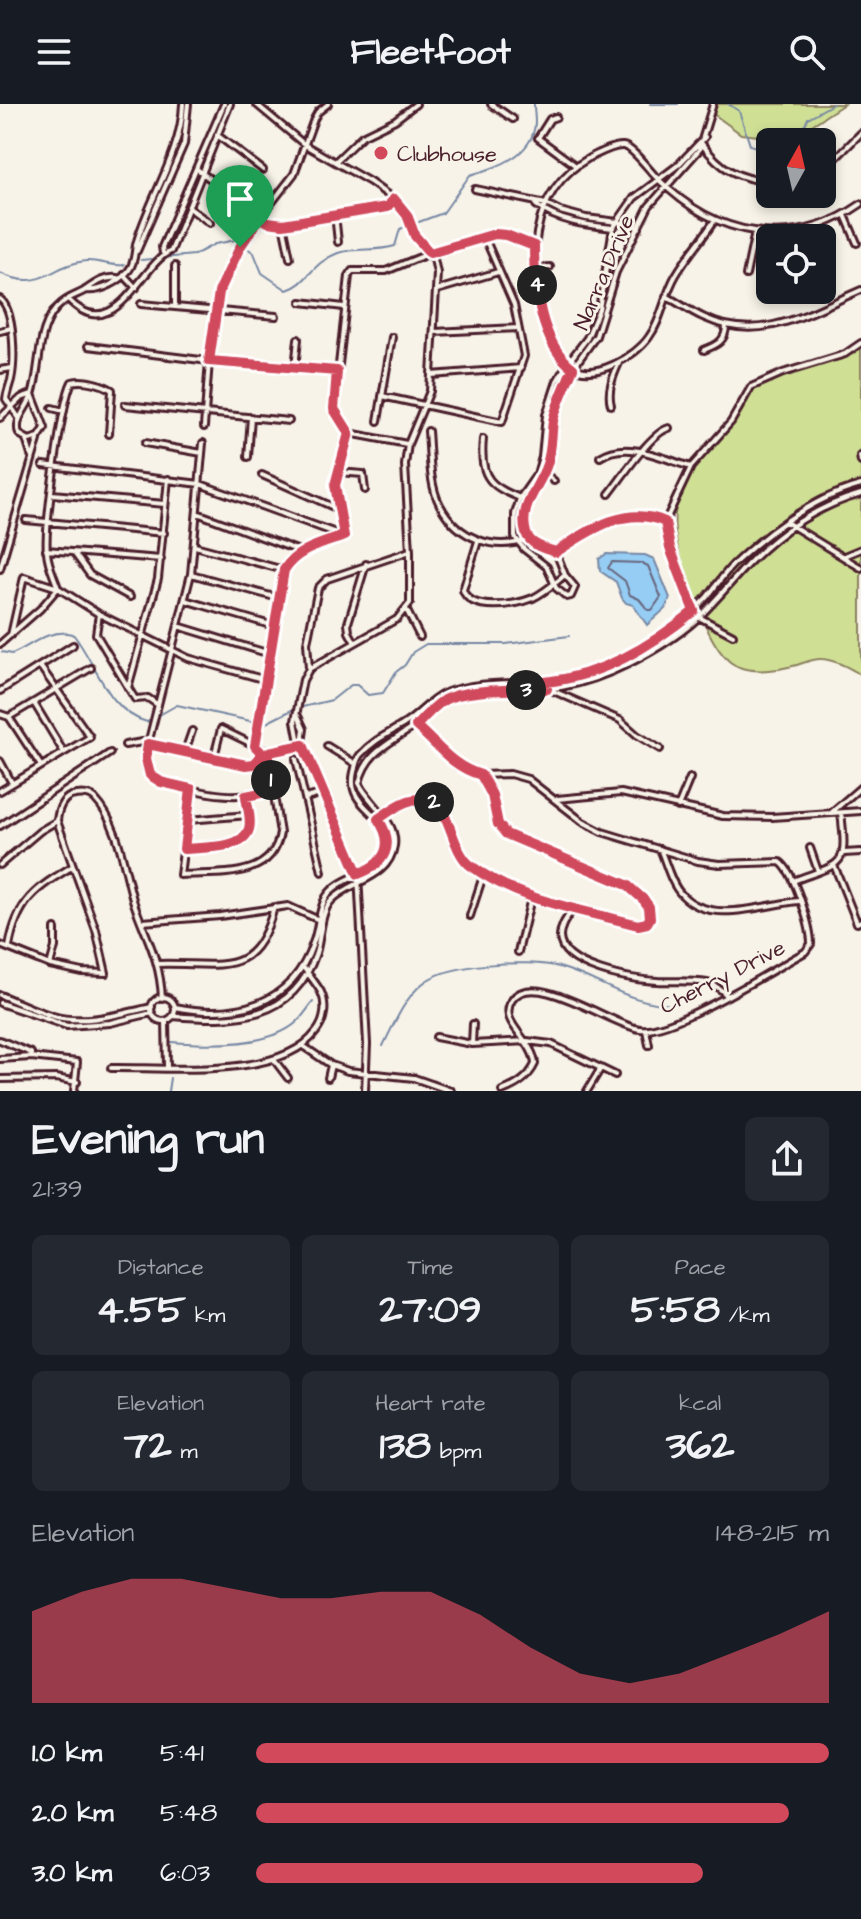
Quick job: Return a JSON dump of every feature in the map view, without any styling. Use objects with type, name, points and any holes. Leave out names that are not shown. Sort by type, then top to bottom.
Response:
[{"type":"street","points":[[31,458],[26,439],[18,430],[32,394],[48,321],[68,299],[90,285],[124,275],[131,267],[145,219],[178,142],[186,104]]},
{"type":"street","points":[[162,255],[171,251],[227,104]]},
{"type":"street","points":[[256,104],[305,145],[336,161],[394,199],[430,253],[437,273],[431,375],[426,406],[408,444],[405,476],[411,595],[406,609],[397,619],[309,669],[303,680],[295,726],[358,874],[367,1074],[365,1091]]},
{"type":"street","points":[[336,161],[362,136],[395,120],[416,104]]},
{"type":"street","points":[[491,104],[513,119]]},
{"type":"street","name":"Narra Drive","points":[[528,501],[548,461],[554,417],[573,368],[596,336],[616,272],[649,206],[701,144],[713,104]]},
{"type":"street","points":[[204,427],[219,292],[246,236],[294,174],[314,119],[325,105]]},
{"type":"street","points":[[556,117],[550,119],[538,138],[576,166]]},
{"type":"street","points":[[214,133],[263,170]]},
{"type":"street","points":[[836,158],[861,133]]},
{"type":"street","points":[[701,144],[715,163],[744,178],[756,180]]},
{"type":"street","name":"Narra Drive","points":[[518,543],[513,526],[520,498],[537,474],[546,415],[557,381],[587,338],[599,309],[613,228],[634,198],[701,144]]},
{"type":"street","points":[[714,221],[684,263],[666,296],[658,322],[635,353],[619,363],[589,371],[567,364],[553,344],[543,316],[534,269],[537,226],[551,194],[576,166],[622,145],[629,148],[666,187],[694,209],[714,221],[755,232],[746,275]]},
{"type":"street","points":[[68,299],[85,310],[101,313],[117,307],[162,255],[162,247],[199,171]]},
{"type":"street","points":[[199,171],[268,222],[283,224],[387,207],[394,199]]},
{"type":"street","points":[[475,189],[511,195],[535,204],[558,218],[613,228]]},
{"type":"street","points":[[182,203],[210,223]]},
{"type":"street","points":[[535,204],[546,204],[586,218],[617,221],[639,228]]},
{"type":"street","points":[[818,224],[845,215],[861,204]]},
{"type":"street","points":[[335,214],[338,242]]},
{"type":"street","points":[[845,215],[857,243]]},
{"type":"street","points":[[283,224],[290,258]]},
{"type":"street","points":[[408,444],[349,433],[334,409],[344,307],[352,271],[386,271],[484,236],[506,235],[534,246]]},
{"type":"street","points":[[382,396],[502,422],[524,356],[514,305],[484,236]]},
{"type":"street","points":[[175,266],[175,307]]},
{"type":"street","points":[[534,269],[550,267]]},
{"type":"street","points":[[437,290],[498,272]]},
{"type":"street","points":[[124,275],[136,288]]},
{"type":"street","points":[[85,290],[113,284],[117,278]]},
{"type":"street","points":[[98,282],[101,288]]},
{"type":"street","points":[[666,296],[704,318],[742,328],[782,325],[861,290]]},
{"type":"street","points":[[0,299],[6,304],[11,328],[12,368],[6,394],[10,407],[21,417]]},
{"type":"street","points":[[301,302],[344,307]]},
{"type":"street","points":[[141,304],[276,316]]},
{"type":"street","points":[[704,350],[722,341],[726,335],[726,325]]},
{"type":"street","points":[[0,331],[11,328]]},
{"type":"street","points":[[434,332],[518,328]]},
{"type":"street","points":[[378,421],[392,337]]},
{"type":"street","points":[[295,368],[298,339]]},
{"type":"street","points":[[733,635],[699,617],[694,611],[670,548],[665,522],[691,467],[731,422],[751,387],[783,373],[845,354],[861,343]]},
{"type":"street","points":[[88,346],[209,361],[337,371]]},
{"type":"street","points":[[611,405],[609,397],[613,376],[619,363]]},
{"type":"street","points":[[0,370],[12,368]]},
{"type":"street","points":[[431,375],[522,368]]},
{"type":"street","points":[[58,588],[46,550],[64,411],[72,382],[110,388],[114,398],[109,434]]},
{"type":"street","points":[[1,414],[24,395],[32,394]]},
{"type":"street","points":[[0,569],[31,458],[45,428],[32,394]]},
{"type":"street","points":[[125,405],[289,421]]},
{"type":"street","points":[[52,408],[64,411]]},
{"type":"street","points":[[21,417],[30,412],[41,417]]},
{"type":"street","points":[[248,457],[251,417]]},
{"type":"street","points":[[609,494],[641,452],[664,429],[669,428]]},
{"type":"street","points":[[428,431],[439,504],[460,531],[478,541],[501,545],[529,539]]},
{"type":"street","points":[[344,536],[335,485],[349,433]]},
{"type":"street","points":[[26,439],[39,437]]},
{"type":"street","points":[[483,439],[481,458],[484,473],[497,488],[528,501],[525,523],[529,539],[546,549],[556,552],[616,519],[644,515],[665,522]]},
{"type":"street","points":[[145,443],[202,453]]},
{"type":"street","points":[[203,443],[191,574],[146,759],[150,775],[161,782],[191,789],[246,796],[261,793],[271,786]]},
{"type":"street","points":[[600,457],[612,451],[641,452],[691,467]]},
{"type":"street","points":[[43,465],[200,484],[344,536]]},
{"type":"street","points":[[338,472],[363,474],[365,490]]},
{"type":"street","points":[[544,473],[554,481]]},
{"type":"street","points":[[262,475],[340,510]]},
{"type":"street","points":[[128,688],[161,559],[168,479]]},
{"type":"street","points":[[175,1007],[212,1011],[247,1009],[273,997],[303,967],[314,943],[326,897],[338,884],[373,868],[383,858],[387,844],[386,830],[378,819],[364,809],[352,781],[357,758],[374,740],[410,721],[432,700],[449,692],[586,675],[626,657],[661,638],[694,611],[738,560],[786,522],[822,499],[861,485]]},
{"type":"street","points":[[52,494],[166,504]]},
{"type":"street","points":[[173,1016],[175,1007],[172,1001],[162,998],[155,1000],[152,1010],[156,1019],[166,1021],[173,1016],[243,1018],[268,1011],[290,995],[308,974],[329,903],[359,882],[374,877],[389,861],[394,847],[394,833],[384,815],[366,798],[359,783],[363,768],[373,753],[416,726],[447,698],[487,691],[573,686],[609,673],[668,643],[699,617],[751,561],[794,526],[835,502],[861,494]]},
{"type":"street","points":[[197,513],[302,552]]},
{"type":"street","points":[[26,520],[164,533]]},
{"type":"street","points":[[786,522],[861,568]]},
{"type":"street","points":[[255,746],[284,570],[291,559],[302,552],[344,536]]},
{"type":"street","points":[[478,541],[464,581],[465,597],[471,601],[499,605],[530,599],[565,575]]},
{"type":"street","points":[[518,543],[547,567],[554,584],[564,596],[571,596],[575,587],[565,575],[556,552]]},
{"type":"street","points":[[195,546],[284,570]]},
{"type":"street","points":[[537,559],[546,549]]},
{"type":"street","points":[[844,556],[861,549]]},
{"type":"street","points":[[46,550],[161,559]]},
{"type":"street","points":[[309,669],[307,643],[318,588],[327,579],[410,551]]},
{"type":"street","points":[[74,553],[90,575],[130,597]]},
{"type":"street","points":[[547,567],[558,560]]},
{"type":"street","points":[[354,641],[348,623],[367,564]]},
{"type":"street","points":[[191,574],[279,598]]},
{"type":"street","points":[[11,635],[24,577],[58,588],[99,614],[188,658],[266,680]]},
{"type":"street","points":[[0,644],[40,609],[58,588]]},
{"type":"street","points":[[185,600],[274,626]]},
{"type":"street","points":[[406,609],[420,637]]},
{"type":"street","points":[[99,614],[96,634],[128,688],[135,699],[148,698],[157,708]]},
{"type":"street","points":[[178,626],[270,654]]},
{"type":"street","points":[[0,691],[73,645]]},
{"type":"street","points":[[0,791],[90,737],[40,666]]},
{"type":"street","points":[[0,716],[9,717],[91,668]]},
{"type":"street","points":[[545,682],[547,689]]},
{"type":"street","points":[[547,689],[620,720],[660,749]]},
{"type":"street","points":[[34,703],[63,751]]},
{"type":"street","points":[[298,714],[304,726],[302,744]]},
{"type":"street","points":[[9,717],[41,766]]},
{"type":"street","points":[[410,721],[450,761],[465,770],[481,775],[519,775],[557,799],[583,822],[602,832],[698,861],[719,864],[780,862],[786,866],[793,881],[834,865],[844,853],[841,813]]},
{"type":"street","points":[[125,745],[148,744],[246,765],[254,764],[260,758],[260,751],[244,738],[221,729],[214,757]]},
{"type":"street","points":[[185,751],[192,731]]},
{"type":"street","points":[[260,751],[266,749],[269,752],[302,744]]},
{"type":"street","points":[[327,746],[356,764]]},
{"type":"street","points":[[191,789],[180,875],[248,870],[259,866],[278,841],[280,833],[271,786],[269,752]]},
{"type":"street","points":[[0,826],[110,753]]},
{"type":"street","points":[[260,758],[268,758]]},
{"type":"street","points":[[296,759],[322,872]]},
{"type":"street","points":[[0,761],[12,784]]},
{"type":"street","points":[[378,819],[408,801],[429,800],[438,804],[443,811],[455,845],[464,859],[484,873],[531,898],[638,925],[647,923],[649,907],[627,885],[506,834],[498,824],[492,795],[481,775]]},
{"type":"street","points":[[678,807],[690,778]]},
{"type":"street","points":[[831,814],[861,787]]},
{"type":"street","points":[[306,798],[324,793]]},
{"type":"street","points":[[557,799],[621,793],[723,816],[772,817],[861,811]]},
{"type":"street","points":[[0,945],[50,965],[82,972],[106,973],[96,930],[57,821],[60,807],[73,796],[89,795],[96,800],[115,832],[135,906],[158,964],[162,998]]},
{"type":"street","points":[[184,849],[237,842],[248,832],[246,796]]},
{"type":"street","points":[[188,820],[249,815]]},
{"type":"street","points":[[0,865],[40,831],[57,821]]},
{"type":"street","points":[[810,848],[818,871]]},
{"type":"street","points":[[660,849],[682,895],[704,907],[741,911],[799,901]]},
{"type":"street","points":[[844,853],[861,852]]},
{"type":"street","points":[[834,865],[857,923],[861,921]]},
{"type":"street","points":[[9,947],[12,928],[21,907],[55,877],[73,866]]},
{"type":"street","points":[[470,916],[484,873]]},
{"type":"street","name":"Cherry Drive","points":[[502,1091],[516,1086],[535,1064],[527,1041],[508,1015],[514,996],[523,990],[535,989],[631,1027],[646,1030],[658,1027],[728,996],[809,948],[811,938],[793,881]]},
{"type":"street","points":[[518,952],[531,898]]},
{"type":"street","points":[[142,922],[220,916],[275,906],[288,906],[319,920]]},
{"type":"street","points":[[158,964],[224,965],[245,960],[268,931],[275,906]]},
{"type":"street","points":[[573,909],[561,928],[560,936],[561,944],[571,957],[608,973],[635,979],[705,983],[718,987],[728,996]]},
{"type":"street","points":[[50,965],[55,947],[55,929]]},
{"type":"street","points":[[111,1068],[239,1066],[275,1061],[303,1046],[318,1030],[324,1013],[322,994],[303,967]]},
{"type":"street","points":[[0,995],[66,1018],[152,1010]]},
{"type":"street","points":[[0,1003],[67,1026],[110,1023],[152,1010]]},
{"type":"street","points":[[166,1021],[167,1067]]},
{"type":"street","points":[[472,1044],[473,1024]]},
{"type":"street","points":[[646,1030],[649,1045]]},
{"type":"street","points":[[436,1037],[472,1044],[541,1042],[562,1048],[615,1075]]},
{"type":"street","points":[[0,1040],[25,1048],[31,1057]]},
{"type":"street","points":[[303,1046],[331,1065],[367,1074],[414,1078],[451,1091]]},
{"type":"street","points":[[0,1059],[31,1057],[77,1062],[74,1091]]},
{"type":"street","points":[[275,1061],[288,1078]]},
{"type":"street","points":[[328,1078],[331,1065]]},
{"type":"street","points":[[587,1091],[601,1068]]},
{"type":"street","points":[[0,1079],[56,1078],[77,1082]]},
{"type":"green space","points":[[713,104],[844,104],[807,128],[756,128],[756,136],[741,134],[712,113]]},
{"type":"green space","points":[[861,347],[861,675],[848,667],[822,659],[773,670],[739,667],[716,645],[685,573],[674,525],[680,494],[699,461],[735,421],[755,389],[777,376],[835,359]]},
{"type":"water","points":[[606,554],[645,555],[654,559],[670,598],[665,609],[647,625],[633,605],[622,598],[616,582],[600,571],[599,559]]},
{"type":"waterway","points":[[141,260],[194,255],[215,244],[236,240],[254,253],[262,273],[287,290],[300,283],[329,257],[345,251],[395,246],[400,229],[443,213],[470,175],[512,159],[528,144],[535,123],[534,104]]},
{"type":"waterway","points":[[650,104],[678,104]]},
{"type":"waterway","points":[[728,104],[739,111],[750,145],[756,147]]},
{"type":"waterway","points":[[803,128],[808,118],[833,104]]},
{"type":"waterway","points":[[0,273],[26,280],[86,261],[124,265]]},
{"type":"waterway","points":[[2,652],[12,654],[56,633],[73,634],[104,685],[122,708],[134,717],[147,722],[177,705],[264,724],[294,709],[332,700],[351,685],[357,685],[368,695],[383,693],[413,652],[426,644],[506,644],[569,636]]},
{"type":"waterway","points":[[383,1046],[404,1005],[422,984],[449,971],[468,967],[509,963],[559,967],[628,996],[675,1005]]},
{"type":"waterway","points":[[171,1042],[219,1044],[270,1036],[297,1022],[313,1002]]},
{"type":"waterway","points":[[168,1091],[170,1078]]},
{"type":"place","name":"Clubhouse","points":[[381,153]]},
{"type":"route","points":[[240,247],[219,292],[209,361],[337,371],[334,409],[349,433],[335,485],[344,536],[302,552],[291,559],[284,570],[255,746],[260,751],[260,758],[268,758],[271,786],[261,793],[246,796],[248,832],[237,842],[184,849],[191,789],[161,782],[150,775],[146,759],[148,744],[246,765],[254,764],[260,758],[264,760],[268,758],[269,752],[303,745],[358,874],[373,868],[383,858],[387,844],[386,830],[378,819],[408,801],[429,800],[438,804],[443,811],[455,845],[464,859],[516,892],[638,925],[647,923],[651,914],[649,907],[627,885],[506,834],[498,824],[492,795],[481,775],[450,761],[416,726],[447,698],[487,691],[547,689],[545,682],[586,675],[661,638],[694,611],[670,548],[665,522],[655,517],[644,515],[616,519],[556,552],[535,544],[526,534],[528,501],[548,461],[554,417],[573,368],[553,344],[543,316],[534,267],[534,246],[495,234],[430,253],[415,236],[407,215],[394,199],[387,207],[283,224],[268,222],[260,217],[240,247]]}]
